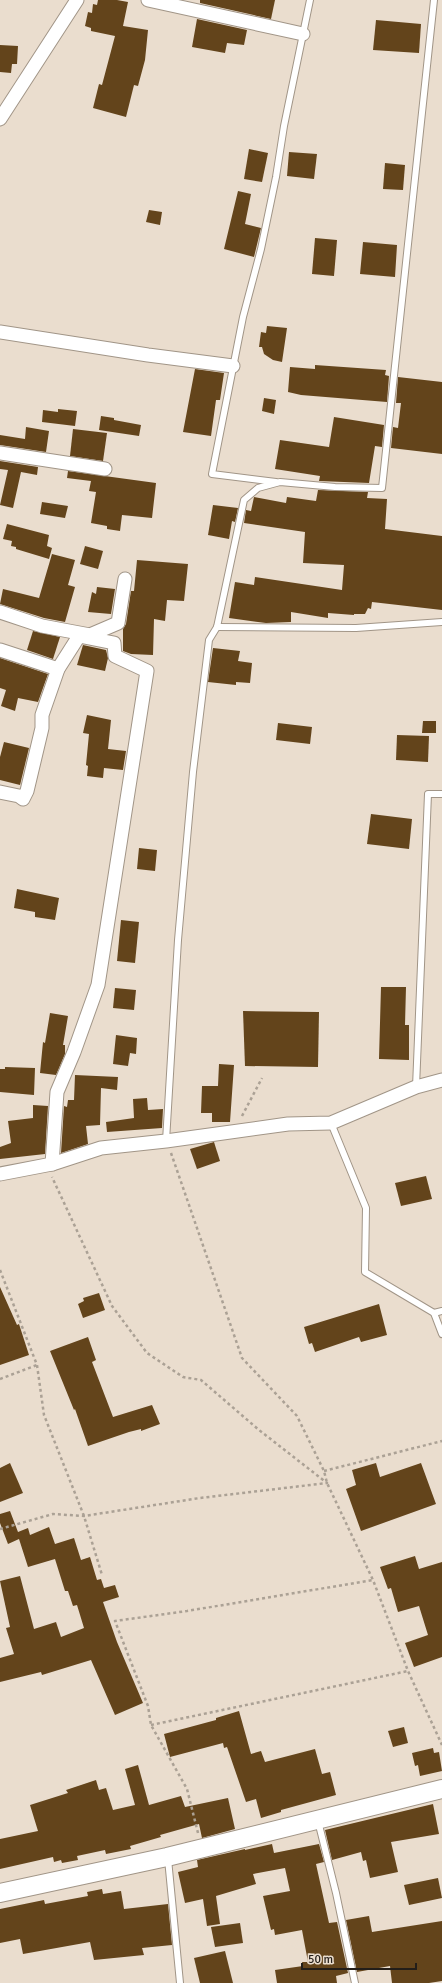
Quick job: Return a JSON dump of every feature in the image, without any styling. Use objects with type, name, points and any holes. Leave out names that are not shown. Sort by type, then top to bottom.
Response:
[{"type":"street","points":[[0,119],[77,0]]},
{"type":"street","points":[[148,0],[303,34]]},
{"type":"street","points":[[0,332],[148,355],[233,366]]},
{"type":"street","points":[[0,453],[105,469]]},
{"type":"street","points":[[0,612],[42,626],[90,635],[118,623],[125,579]]},
{"type":"street","points":[[0,792],[19,796],[23,799],[27,791],[42,728],[42,715],[58,669],[79,636],[114,643],[115,656],[147,671],[98,985],[74,1052],[57,1092],[49,1164]]},
{"type":"street","points":[[0,650],[58,669]]},
{"type":"street","points":[[0,1174],[49,1164],[101,1148],[166,1141],[288,1124],[331,1123],[416,1087],[442,1080]]},
{"type":"street","points":[[0,1893],[167,1857],[202,1847],[442,1789]]},
{"type":"lane","points":[[310,0],[284,126],[276,177],[264,235],[243,317],[212,474],[335,487],[382,488],[434,0]]},
{"type":"lane","points":[[166,1141],[178,940],[194,772],[209,640],[217,627],[244,500],[258,488],[280,482]]},
{"type":"lane","points":[[217,627],[356,628],[442,622]]},
{"type":"lane","points":[[416,1087],[428,794],[442,794]]},
{"type":"lane","points":[[331,1123],[366,1208],[365,1272],[434,1313],[442,1334]]},
{"type":"lane","points":[[434,1313],[442,1311]]},
{"type":"lane","points":[[317,1820],[336,1893],[355,1983]]},
{"type":"lane","points":[[167,1857],[180,1983]]},
{"type":"path","points":[[234,1131],[262,1078]]},
{"type":"path","points":[[166,1141],[242,1358],[297,1416],[324,1471],[327,1482],[373,1580],[408,1671],[442,1745]]},
{"type":"path","points":[[49,1164],[112,1306],[147,1353],[183,1376],[201,1380],[259,1430],[327,1482]]},
{"type":"path","points":[[0,1270],[37,1365],[44,1415],[84,1516],[102,1575]]},
{"type":"path","points":[[0,1379],[37,1365]]},
{"type":"path","points":[[324,1471],[442,1441]]},
{"type":"path","points":[[0,1529],[53,1514],[84,1516],[200,1498],[327,1482]]},
{"type":"path","points":[[202,1847],[187,1789],[151,1725],[148,1706],[115,1621],[195,1610],[373,1580]]},
{"type":"path","points":[[151,1725],[408,1671]]},
{"type":"building","points":[[98,0],[117,0],[128,2],[123,26],[148,30],[145,60],[138,86],[134,85],[126,117],[93,108],[99,84],[102,85],[115,36],[91,31],[91,28],[85,26],[88,12],[92,13],[93,4],[97,5]]},
{"type":"building","points":[[200,0],[275,0],[271,19],[200,3]]},
{"type":"building","points":[[197,19],[247,30],[244,45],[227,43],[225,53],[192,47]]},
{"type":"building","points":[[376,20],[421,24],[419,53],[373,50]]},
{"type":"building","points":[[0,45],[18,46],[17,64],[12,64],[11,73],[0,72]]},
{"type":"building","points":[[249,149],[268,153],[262,182],[244,179]]},
{"type":"building","points":[[289,152],[317,154],[314,179],[287,176]]},
{"type":"building","points":[[385,163],[405,165],[403,190],[383,189]]},
{"type":"building","points":[[238,191],[251,194],[245,224],[261,228],[254,257],[224,249]]},
{"type":"building","points":[[149,210],[162,212],[160,225],[146,222]]},
{"type":"building","points":[[315,238],[337,240],[334,276],[312,274]]},
{"type":"building","points":[[363,242],[397,245],[395,277],[360,274]]},
{"type":"building","points":[[267,326],[287,328],[282,362],[273,360],[264,354],[262,347],[259,347],[261,332],[266,333]]},
{"type":"building","points":[[315,365],[386,370],[385,375],[389,376],[387,402],[301,395],[288,392],[290,367],[315,369]]},
{"type":"building","points":[[195,369],[224,373],[220,400],[216,400],[211,436],[183,432]]},
{"type":"building","points":[[398,377],[442,382],[442,454],[391,448],[393,427],[398,428],[401,403],[396,403]]},
{"type":"building","points":[[264,398],[276,400],[274,414],[262,411]]},
{"type":"building","points":[[58,409],[77,411],[75,426],[42,422],[43,410],[58,412]]},
{"type":"building","points":[[101,416],[141,425],[139,436],[99,430]]},
{"type":"building","points":[[334,417],[384,425],[382,447],[375,446],[369,483],[319,481],[320,476],[275,469],[280,440],[329,447]]},
{"type":"building","points":[[26,427],[49,431],[46,452],[0,445],[0,435],[25,439]]},
{"type":"building","points":[[73,429],[107,433],[103,461],[70,456]]},
{"type":"building","points":[[0,461],[38,467],[37,475],[21,472],[13,508],[0,505],[8,470],[0,469]]},
{"type":"building","points":[[68,471],[156,483],[152,518],[122,515],[120,531],[107,529],[107,526],[91,523],[96,492],[89,491],[91,481],[67,478]]},
{"type":"building","points":[[318,490],[368,492],[367,498],[387,499],[385,529],[442,536],[442,610],[372,602],[371,609],[368,608],[365,614],[354,615],[328,613],[328,618],[291,612],[291,622],[266,623],[229,618],[235,582],[254,585],[255,577],[342,590],[344,565],[303,563],[305,532],[244,523],[246,510],[251,511],[254,497],[286,503],[287,497],[316,501]]},
{"type":"building","points":[[42,502],[68,506],[65,518],[40,514]]},
{"type":"building","points":[[213,505],[238,508],[235,522],[232,521],[229,539],[208,535]]},
{"type":"building","points":[[7,524],[49,535],[47,546],[52,548],[49,559],[16,549],[16,547],[11,546],[12,541],[3,539]]},
{"type":"building","points":[[85,546],[103,551],[98,569],[80,564]]},
{"type":"building","points":[[52,554],[75,560],[68,585],[75,587],[65,622],[44,618],[0,604],[3,589],[39,598]]},
{"type":"building","points":[[137,560],[188,564],[184,601],[167,600],[165,621],[154,619],[153,655],[131,654],[123,651],[123,629],[126,624],[131,591],[134,591]]},
{"type":"building","points":[[97,587],[115,589],[111,614],[88,612],[92,592],[96,594]]},
{"type":"building","points":[[33,631],[60,637],[53,659],[27,650]]},
{"type":"building","points":[[83,645],[106,650],[108,658],[105,671],[77,665]]},
{"type":"building","points":[[213,648],[240,651],[238,661],[252,663],[250,683],[236,682],[236,685],[208,682]]},
{"type":"building","points":[[0,658],[48,674],[38,702],[18,698],[15,711],[1,706],[6,690],[0,688]]},
{"type":"building","points":[[87,715],[111,720],[108,749],[126,751],[123,770],[104,768],[103,778],[87,776],[88,766],[86,765],[89,734],[83,733]]},
{"type":"building","points":[[423,721],[436,721],[436,733],[422,733]]},
{"type":"building","points":[[278,723],[312,727],[310,744],[276,740]]},
{"type":"building","points":[[397,735],[429,736],[428,762],[396,760]]},
{"type":"building","points":[[4,742],[29,748],[20,785],[0,780],[0,757]]},
{"type":"building","points":[[371,814],[412,819],[409,849],[367,844]]},
{"type":"building","points":[[139,848],[157,850],[155,871],[137,869]]},
{"type":"building","points":[[17,889],[59,898],[55,920],[35,917],[35,912],[14,908]]},
{"type":"building","points":[[121,920],[139,922],[135,963],[117,961]]},
{"type":"building","points":[[381,987],[406,987],[405,1025],[409,1025],[409,1060],[379,1059]]},
{"type":"building","points":[[115,988],[136,990],[134,1010],[113,1008]]},
{"type":"building","points":[[243,1011],[319,1012],[318,1067],[245,1066]]},
{"type":"building","points":[[50,1013],[68,1016],[63,1045],[65,1045],[65,1054],[56,1075],[40,1073],[43,1042],[45,1043]]},
{"type":"building","points":[[116,1035],[137,1038],[136,1054],[130,1053],[128,1066],[113,1064]]},
{"type":"building","points":[[219,1064],[234,1065],[230,1122],[212,1122],[212,1113],[201,1113],[202,1086],[218,1086]]},
{"type":"building","points":[[5,1067],[35,1068],[34,1095],[0,1092],[0,1069],[5,1069]]},
{"type":"building","points":[[75,1075],[118,1077],[117,1090],[101,1088],[100,1125],[86,1126],[88,1144],[61,1153],[64,1106],[67,1107],[68,1100],[74,1100]]},
{"type":"building","points":[[147,1098],[148,1110],[163,1109],[162,1128],[107,1132],[106,1122],[134,1118],[133,1099]]},
{"type":"building","points":[[33,1105],[48,1106],[45,1154],[0,1159],[0,1147],[11,1143],[8,1121],[33,1118]]},
{"type":"building","points":[[214,1142],[220,1161],[197,1169],[190,1149]]},
{"type":"building","points":[[426,1176],[432,1199],[401,1206],[395,1183]]},
{"type":"building","points":[[0,1287],[17,1325],[19,1324],[29,1355],[0,1365]]},
{"type":"building","points":[[99,1293],[105,1310],[83,1318],[78,1304],[84,1301],[83,1298]]},
{"type":"building","points":[[379,1304],[387,1335],[361,1342],[359,1337],[315,1352],[312,1343],[309,1344],[304,1327]]},
{"type":"building","points":[[88,1337],[96,1360],[92,1362],[113,1417],[152,1405],[160,1424],[141,1431],[141,1429],[129,1432],[88,1446],[75,1409],[74,1410],[50,1351]]},
{"type":"building","points":[[10,1463],[23,1493],[0,1502],[0,1468]]},
{"type":"building","points":[[376,1463],[380,1477],[421,1463],[436,1504],[361,1531],[346,1489],[356,1485],[352,1470]]},
{"type":"building","points":[[10,1511],[18,1532],[28,1528],[30,1535],[49,1527],[55,1544],[74,1538],[81,1560],[90,1557],[97,1580],[101,1579],[104,1588],[115,1585],[119,1597],[103,1602],[117,1642],[143,1703],[115,1715],[91,1660],[42,1675],[41,1672],[0,1682],[0,1658],[14,1654],[6,1628],[10,1627],[0,1581],[20,1576],[34,1629],[56,1622],[61,1637],[84,1628],[77,1605],[73,1606],[68,1591],[65,1591],[55,1559],[28,1567],[19,1539],[8,1544],[0,1523],[0,1514]]},
{"type":"building","points":[[415,1556],[419,1569],[442,1562],[442,1657],[414,1667],[405,1643],[428,1635],[419,1606],[398,1612],[391,1588],[388,1589],[380,1567]]},
{"type":"building","points":[[239,1711],[251,1754],[261,1751],[265,1762],[315,1749],[322,1774],[330,1772],[336,1795],[281,1810],[281,1812],[261,1818],[256,1799],[246,1802],[227,1747],[224,1748],[223,1743],[170,1757],[164,1734],[216,1720],[216,1718]]},
{"type":"building","points":[[404,1727],[408,1743],[393,1747],[388,1731]]},
{"type":"building","points":[[433,1748],[434,1753],[439,1752],[442,1771],[420,1776],[418,1765],[415,1766],[412,1753]]},
{"type":"building","points":[[138,1765],[149,1805],[181,1796],[185,1807],[228,1798],[235,1829],[202,1838],[199,1824],[160,1835],[161,1837],[130,1846],[131,1849],[106,1854],[105,1850],[77,1856],[78,1860],[62,1863],[61,1860],[54,1862],[53,1857],[0,1869],[0,1839],[38,1831],[30,1805],[68,1793],[66,1790],[96,1780],[99,1790],[106,1788],[113,1810],[135,1805],[125,1769]]},
{"type":"building","points":[[433,1804],[439,1834],[391,1842],[398,1872],[370,1878],[366,1860],[363,1861],[361,1852],[332,1860],[325,1830]]},
{"type":"building","points":[[272,1844],[274,1853],[319,1844],[324,1862],[316,1864],[329,1923],[337,1922],[348,1973],[336,1976],[337,1983],[277,1983],[275,1970],[303,1966],[302,1962],[308,1962],[302,1930],[275,1935],[274,1929],[271,1930],[263,1896],[290,1891],[285,1868],[253,1874],[256,1884],[216,1896],[220,1924],[207,1926],[203,1899],[185,1903],[178,1872],[198,1867],[197,1860]]},
{"type":"building","points":[[438,1878],[442,1898],[409,1905],[404,1885]]},
{"type":"building","points":[[102,1889],[103,1894],[121,1891],[124,1909],[168,1904],[172,1945],[142,1948],[144,1955],[94,1960],[90,1942],[23,1954],[20,1939],[0,1943],[0,1909],[44,1900],[45,1904],[88,1896],[87,1892]]},
{"type":"building","points":[[369,1916],[372,1932],[442,1921],[442,1981],[429,1983],[392,1983],[390,1966],[357,1972],[346,1920]]},
{"type":"building","points":[[240,1923],[243,1943],[215,1947],[211,1927]]},
{"type":"building","points":[[225,1951],[233,1983],[200,1983],[194,1958]]}]
